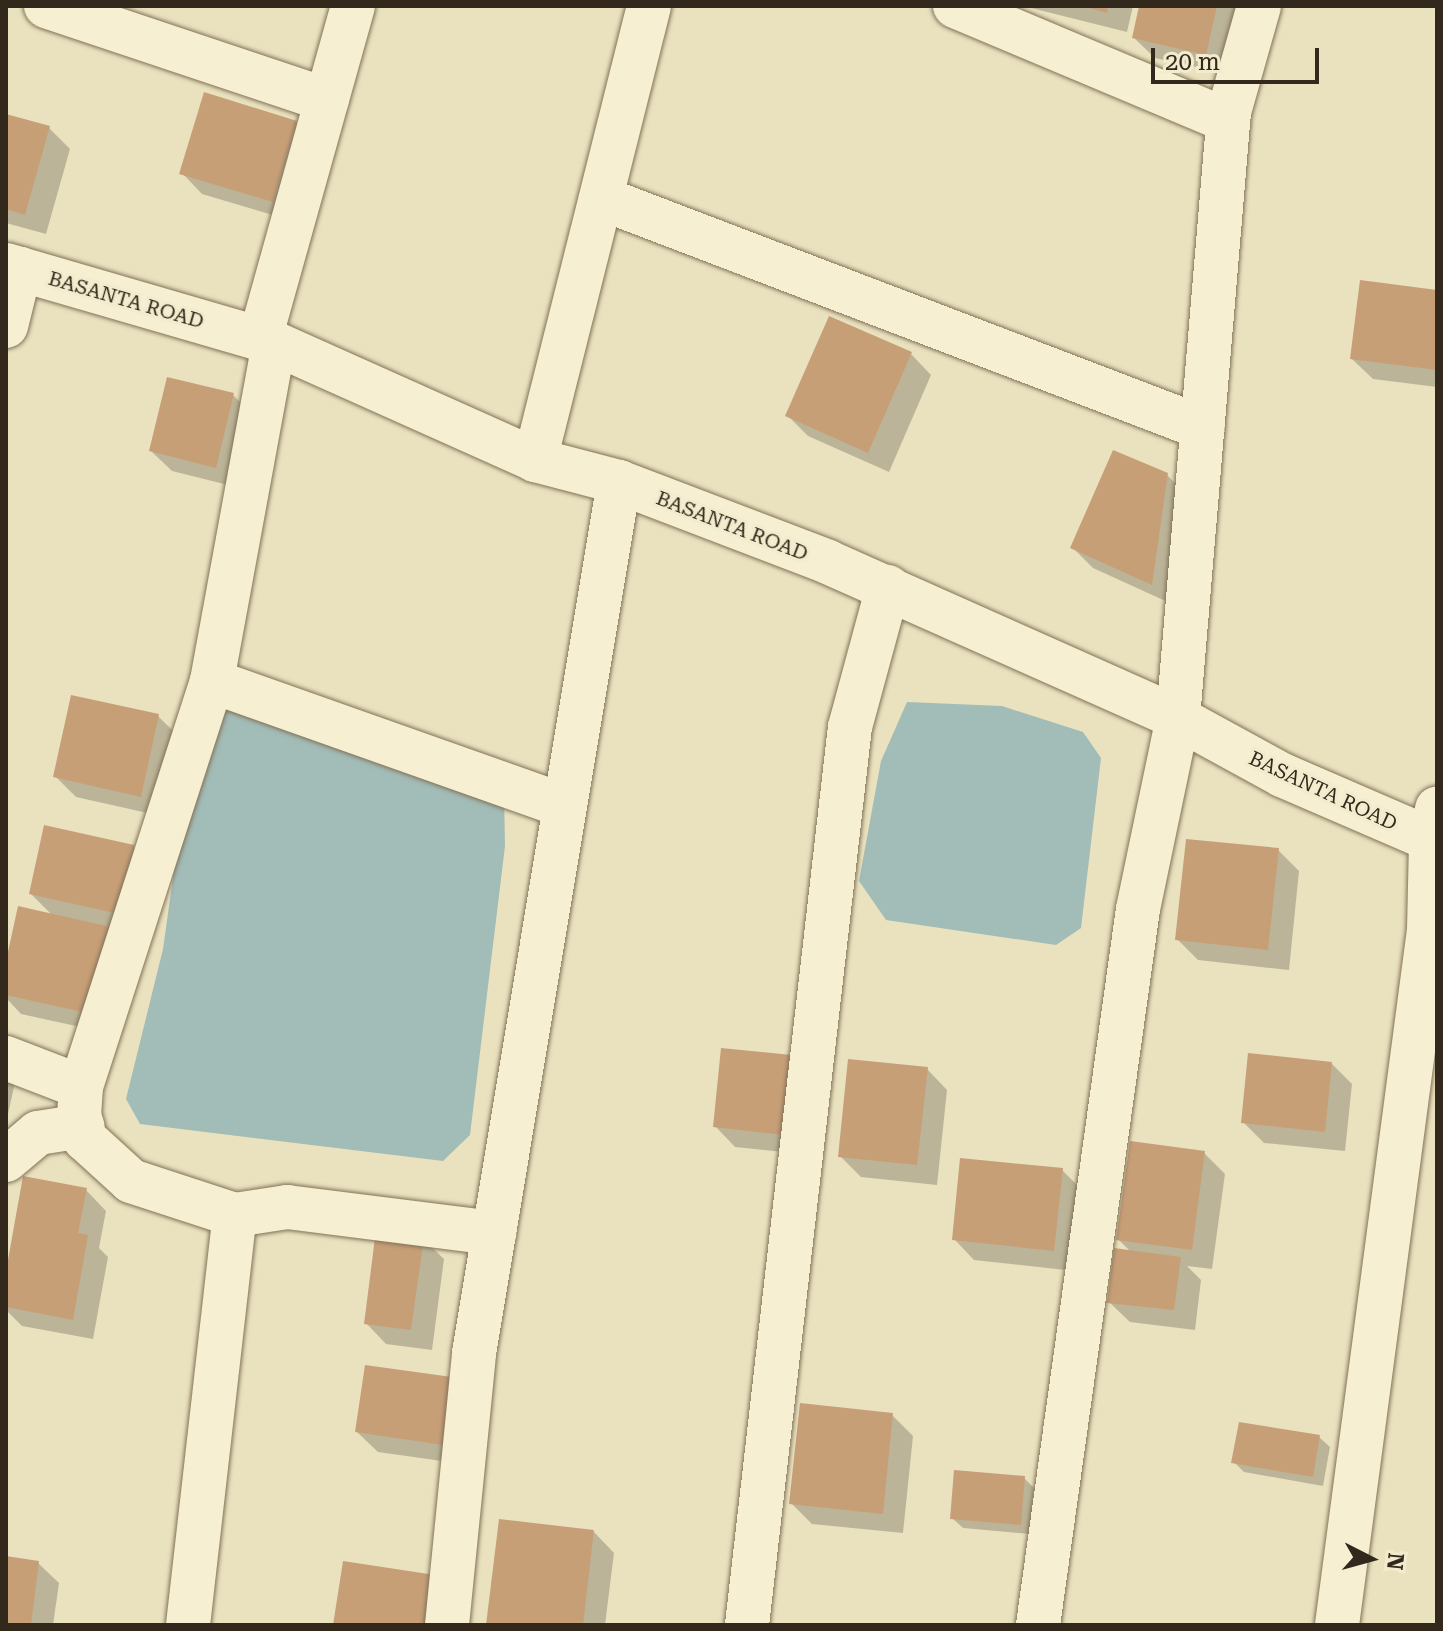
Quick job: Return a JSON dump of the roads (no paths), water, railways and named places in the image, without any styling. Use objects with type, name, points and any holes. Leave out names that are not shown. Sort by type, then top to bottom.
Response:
[{"type":"street","points":[[46,6],[327,100]]},
{"type":"street","points":[[353,6],[267,341],[212,681],[82,1107],[85,1139],[131,1181],[235,1215],[287,1207],[494,1233]]},
{"type":"street","points":[[535,460],[649,6]]},
{"type":"street","points":[[955,6],[1228,121]]},
{"type":"street","points":[[1038,1625],[1062,1423],[1136,925],[1178,718],[1228,121],[1259,6]]},
{"type":"street","points":[[601,198],[1203,428]]},
{"type":"street","points":[[6,326],[13,267]]},
{"type":"street","name":"BASANTA ROAD","points":[[13,267],[267,341],[535,460],[619,482],[888,587],[1178,718],[1282,775],[1435,831]]},
{"type":"street","points":[[447,1625],[474,1353],[619,482]]},
{"type":"street","points":[[747,1625],[850,727],[888,587]]},
{"type":"street","points":[[212,681],[565,806]]},
{"type":"street","points":[[1337,1625],[1429,930],[1435,831]]},
{"type":"street","points":[[6,1058],[82,1107]]},
{"type":"street","points":[[6,1160],[38,1133],[82,1107]]},
{"type":"street","points":[[188,1625],[235,1215]]},
{"type":"water","points":[[234,700],[504,793],[505,846],[470,1135],[443,1161],[140,1124],[126,1099],[163,949],[191,748]]},
{"type":"water","points":[[907,702],[1002,706],[1083,732],[1101,758],[1081,928],[1056,945],[886,920],[859,881],[881,761]]}]
